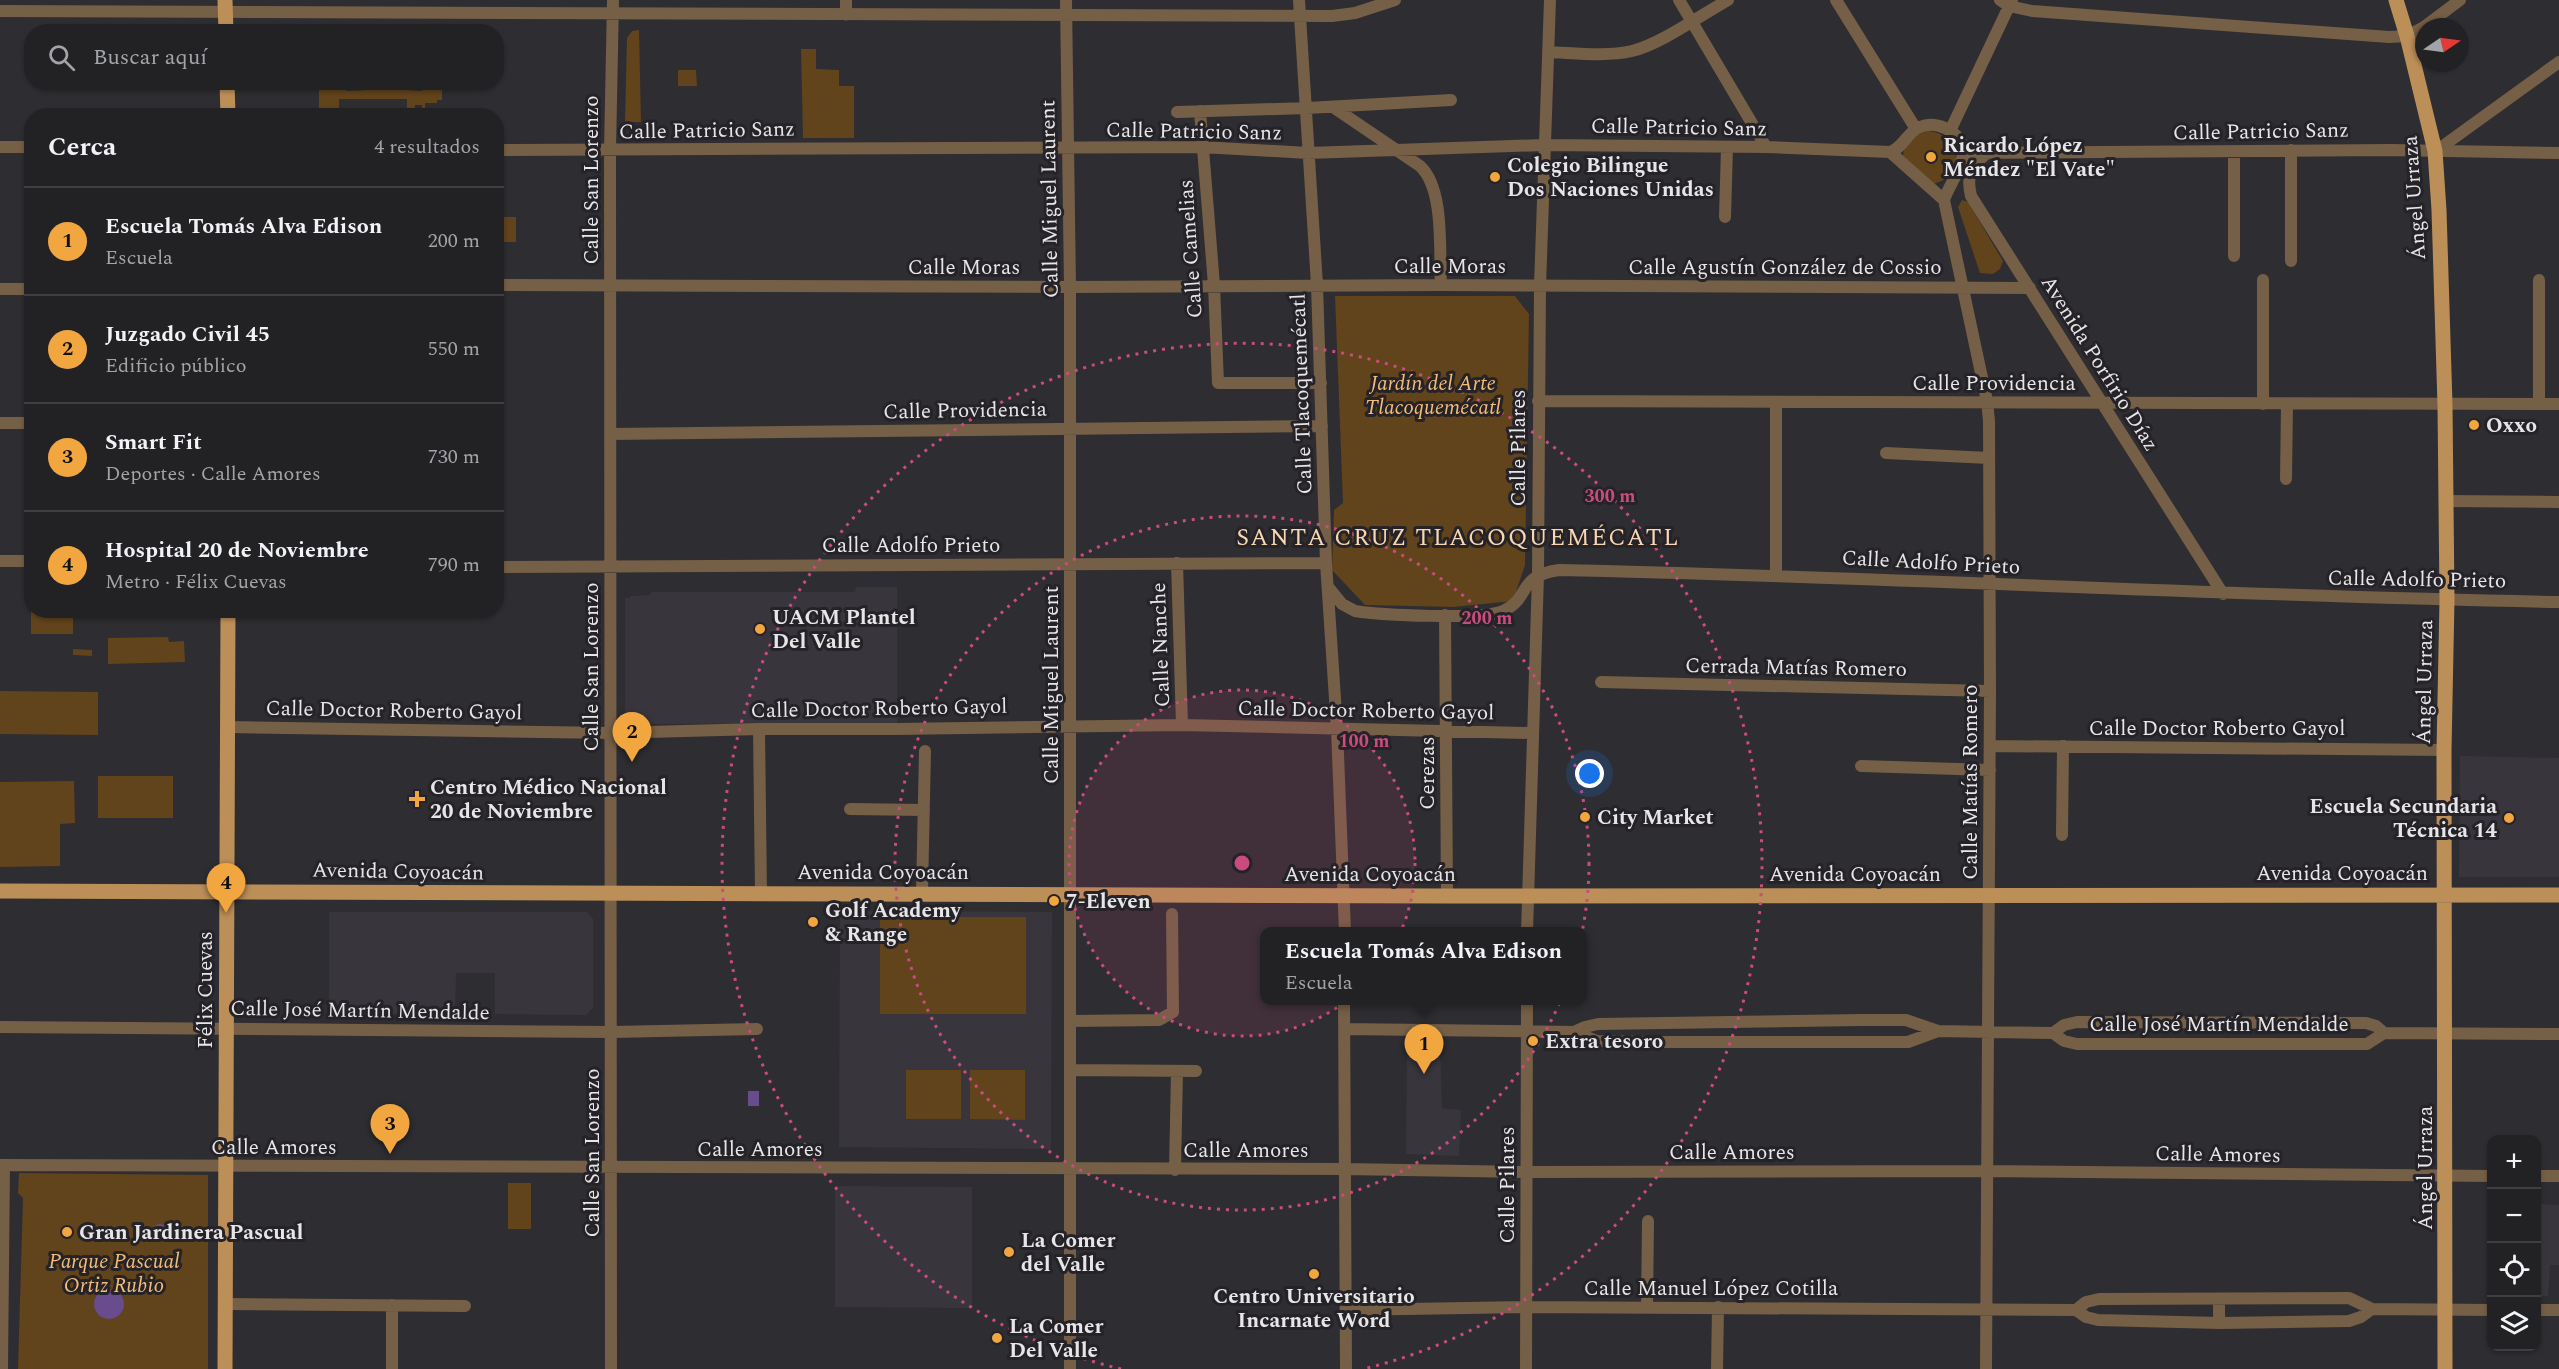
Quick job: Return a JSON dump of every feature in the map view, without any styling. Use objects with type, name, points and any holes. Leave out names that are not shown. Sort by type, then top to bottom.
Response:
[{"type":"main road","name":"Ángel Urraza","points":[[2396,0],[2435,151],[2445,405],[2445,1369]]},
{"type":"main road","points":[[225,6],[226,24]]},
{"type":"main road","points":[[227,90],[228,108]]},
{"type":"main road","name":"Félix Cuevas","points":[[225,1369],[228,618]]},
{"type":"main road","name":"Avenida Coyoacán","points":[[0,891],[1448,896],[2559,895]]},
{"type":"street","points":[[846,0],[846,15]]},
{"type":"street","name":"Calle Miguel Laurent","points":[[1066,0],[1070,287],[1070,1369]]},
{"type":"street","name":"Calle Tlacoquemécatl","points":[[1299,0],[1317,285],[1326,562],[1337,729],[1345,927]]},
{"type":"street","points":[[0,11],[225,6],[613,6],[846,15],[1301,15],[1355,13],[1395,0]]},
{"type":"street","name":"Calle Pilares","points":[[1527,927],[1538,575],[1540,286],[1550,0]]},
{"type":"street","points":[[1678,0],[1766,147]]},
{"type":"street","points":[[1548,52],[1582,54],[1632,51],[1652,44],[1728,0]]},
{"type":"street","points":[[1836,0],[1916,129]]},
{"type":"street","points":[[2436,18],[2460,0]]},
{"type":"street","points":[[1950,131],[2007,2],[2032,11],[2056,13],[2377,36],[2407,36],[2415,32]]},
{"type":"street","name":"Calle San Lorenzo","points":[[611,1369],[610,151],[613,6]]},
{"type":"street","points":[[2435,151],[2559,62]]},
{"type":"street","points":[[1177,112],[1451,100]]},
{"type":"street","points":[[1332,107],[1425,171],[1433,185],[1437,208],[1441,285]]},
{"type":"street","name":"Calle Camelias","points":[[1200,111],[1214,285],[1218,383],[1321,383]]},
{"type":"street","points":[[1933,125],[1950,131],[1959,141],[1963,153],[1960,171],[1947,189],[1944,200],[1890,152],[1899,148],[1916,129],[1933,125]]},
{"type":"street","name":"Calle Patricio Sanz","points":[[504,150],[1068,150],[1202,147],[1308,153],[1544,145],[1766,147],[1890,152]]},
{"type":"street","points":[[0,147],[24,147]]},
{"type":"street","points":[[1725,217],[1727,147]]},
{"type":"street","points":[[2290,150],[2291,261]]},
{"type":"street","name":"Calle Patricio Sanz","points":[[1963,153],[2290,150],[2559,153]]},
{"type":"street","points":[[2234,151],[2234,256]]},
{"type":"street","name":"Avenida Porfirio Díaz","points":[[1987,153],[1976,162],[1970,171],[1968,182],[1971,196],[2223,594]]},
{"type":"street","name":"Calle Matías Romero","points":[[1944,200],[1987,401],[1990,770],[1986,1369]]},
{"type":"street","points":[[2263,280],[2263,404]]},
{"type":"street","points":[[2539,280],[2539,404]]},
{"type":"street","name":"Calle Moras","points":[[504,285],[1540,286]]},
{"type":"street","name":"Calle Agustín González de Cossio","points":[[1540,286],[2030,288]]},
{"type":"street","points":[[0,289],[24,289]]},
{"type":"street","name":"Calle Providencia","points":[[1538,401],[2559,404]]},
{"type":"street","points":[[1776,402],[1776,575]]},
{"type":"street","points":[[2286,479],[2287,404]]},
{"type":"street","points":[[0,423],[24,423]]},
{"type":"street","name":"Calle Providencia","points":[[610,434],[1322,426]]},
{"type":"street","points":[[1886,453],[1989,458]]},
{"type":"street","points":[[2446,501],[2559,502]]},
{"type":"street","points":[[0,561],[24,561]]},
{"type":"street","name":"Calle Adolfo Prieto","points":[[504,567],[1326,562]]},
{"type":"street","name":"Calle Nanche","points":[[1177,563],[1182,725]]},
{"type":"street","name":"Calle Adolfo Prieto","points":[[1538,575],[1559,570],[1776,575],[2223,594],[2559,602]]},
{"type":"street","points":[[1331,615],[1338,609],[1347,607],[1364,612],[1445,615],[1479,615],[1503,611],[1512,606],[1530,579],[1538,575]]},
{"type":"street","points":[[1329,588],[1347,607]]},
{"type":"street","name":"Cerezas","points":[[1445,615],[1448,896]]},
{"type":"street","name":"Cerrada Matías Romero","points":[[1601,682],[1990,691]]},
{"type":"street","name":"Calle Doctor Roberto Gayol","points":[[228,727],[610,734],[759,729],[1182,725],[1532,733]]},
{"type":"street","points":[[759,729],[761,894]]},
{"type":"street","name":"Calle Doctor Roberto Gayol","points":[[1990,746],[2444,750]]},
{"type":"street","points":[[2062,746],[2062,835]]},
{"type":"street","points":[[922,893],[925,751]]},
{"type":"street","points":[[1861,766],[1990,770]]},
{"type":"street","points":[[850,809],[924,810]]},
{"type":"street","points":[[1071,1021],[1159,1020],[1173,1012],[1172,914]]},
{"type":"street","points":[[1344,1005],[1346,1369]]},
{"type":"street","name":"Calle Pilares","points":[[1526,1369],[1527,1005]]},
{"type":"street","points":[[1862,1020],[1862,1042]]},
{"type":"street","name":"Calle José Martín Mendalde","points":[[1574,1032],[1598,1024],[1647,1022],[1906,1020],[1938,1031],[2053,1033],[2064,1041],[2077,1044],[2367,1044],[2384,1033],[2559,1034]]},
{"type":"street","points":[[1745,1021],[1746,1042]]},
{"type":"street","points":[[1647,1022],[1647,1042]]},
{"type":"street","name":"Calle José Martín Mendalde","points":[[2053,1033],[2064,1025],[2077,1022],[2366,1023],[2376,1026],[2384,1033]]},
{"type":"street","name":"Calle José Martín Mendalde","points":[[0,1027],[226,1027],[611,1032],[757,1029]]},
{"type":"street","name":"Calle José Martín Mendalde","points":[[1344,1029],[1574,1032],[1597,1041],[1647,1042],[1908,1042],[1938,1031]]},
{"type":"street","points":[[1071,1070],[1196,1071]]},
{"type":"street","points":[[1175,1170],[1177,1071]]},
{"type":"street","points":[[2,1165],[2,1369]]},
{"type":"street","name":"Calle Amores","points":[[2,1165],[1070,1170],[1344,1169],[1526,1172],[1987,1170],[2487,1176]]},
{"type":"street","points":[[2541,1176],[2559,1176]]},
{"type":"street","points":[[1647,1307],[1648,1221]]},
{"type":"street","name":"Calle Manuel López Cotilla","points":[[2076,1310],[2086,1302],[2099,1299],[2349,1298],[2373,1309],[2487,1310]]},
{"type":"street","points":[[2219,1299],[2219,1323]]},
{"type":"street","points":[[225,1304],[465,1306]]},
{"type":"street","points":[[392,1305],[392,1369]]},
{"type":"street","name":"Calle Manuel López Cotilla","points":[[1346,1310],[1526,1306],[2076,1310],[2086,1317],[2098,1320],[2219,1323],[2349,1321],[2373,1309]]},
{"type":"street","points":[[1718,1308],[1718,1369]]},
{"type":"street","points":[[2541,1310],[2559,1310]]},
{"type":"shaded area","name":"UACM Plantel Del Valle","points":[[856,587],[897,587],[897,723],[625,724],[625,598],[651,595],[651,592],[855,592]]},
{"type":"shaded area","name":"Escuela Secundaria Técnica 14","points":[[2460,756],[2559,758],[2559,877],[2459,877]]},
{"type":"shaded area","points":[[840,911],[1052,912],[1051,1149],[839,1147]]},
{"type":"shaded area","points":[[329,912],[587,912],[593,919],[593,1008],[586,1015],[495,1014],[495,973],[456,973],[455,1014],[329,1014]]},
{"type":"shaded area","points":[[1407,1040],[1440,1040],[1442,1108],[1461,1110],[1459,1156],[1406,1154]]},
{"type":"shaded area","points":[[748,1091],[759,1091],[759,1106],[748,1106]]},
{"type":"shaded area","points":[[835,1186],[972,1187],[972,1308],[835,1307]]},
{"type":"shaded area","points":[[2541,1204],[2559,1205],[2559,1265],[2550,1265],[2548,1296],[2541,1296]]},
{"type":"shaded area","points":[[157,1224],[163,1224],[167,1231],[163,1238],[157,1238],[153,1234],[153,1228]]},
{"type":"shaded area","points":[[109,1289],[115,1290],[123,1298],[123,1310],[115,1318],[109,1319],[103,1318],[95,1310],[94,1304],[95,1298],[103,1290]]},
{"type":"green space","points":[[639,30],[641,122],[625,122],[627,38],[632,31]]},
{"type":"green space","points":[[801,49],[816,49],[816,69],[839,70],[839,86],[854,86],[854,138],[803,138]]},
{"type":"green space","points":[[678,70],[696,70],[697,86],[678,86]]},
{"type":"green space","points":[[319,90],[442,90],[442,100],[437,100],[437,103],[425,103],[425,108],[422,108],[422,105],[415,105],[415,108],[407,108],[407,99],[339,99],[339,108],[319,108]]},
{"type":"green space","points":[[1928,131],[1940,134],[1948,140],[1956,156],[1951,174],[1932,184],[1903,156],[1911,140]]},
{"type":"green space","points":[[1962,200],[1968,202],[2003,261],[2000,269],[1993,274],[1980,273],[1958,207]]},
{"type":"green space","points":[[504,217],[516,217],[516,242],[504,242]]},
{"type":"green space","name":"Jardín del Arte Tlacoquemécatl","points":[[1335,296],[1515,296],[1529,314],[1525,565],[1513,601],[1453,607],[1365,605],[1332,570],[1334,510],[1343,503]]},
{"type":"green space","points":[[31,618],[73,618],[73,634],[31,634]]},
{"type":"green space","points":[[168,637],[169,642],[184,641],[185,662],[108,664],[108,638]]},
{"type":"green space","points":[[73,649],[92,650],[92,656],[73,655]]},
{"type":"green space","points":[[0,691],[98,692],[98,735],[0,734]]},
{"type":"green space","points":[[98,776],[173,776],[173,818],[98,818]]},
{"type":"green space","points":[[74,781],[75,823],[60,824],[60,866],[0,867],[0,782]]},
{"type":"green space","points":[[880,917],[1026,917],[1026,1014],[880,1014]]},
{"type":"green space","points":[[906,1070],[961,1070],[961,1119],[906,1119]]},
{"type":"green space","points":[[970,1070],[1025,1070],[1025,1120],[970,1119]]},
{"type":"green space","name":"Parque Pascual Ortiz Rubio","points":[[19,1173],[208,1175],[208,1369],[18,1369],[23,1198],[18,1193]]},
{"type":"green space","points":[[508,1183],[531,1183],[531,1229],[508,1229]]},
{"type":"place","name":"Ricardo López Méndez \"El Vate\"","points":[[1931,157]]},
{"type":"place","name":"Colegio Bilingue Dos Naciones Unidas","points":[[1495,177]]},
{"type":"place","name":"Oxxo","points":[[2474,425]]},
{"type":"place","name":"UACM Plantel Del Valle","points":[[760,629]]},
{"type":"place","name":"Juzgado Civil 45","points":[[632,762]]},
{"type":"place","name":"Centro Médico Nacional 20 de Noviembre","points":[[417,799]]},
{"type":"place","name":"City Market","points":[[1585,817]]},
{"type":"place","name":"Escuela Secundaria Técnica 14","points":[[2509,818]]},
{"type":"place","name":"7-Eleven","points":[[1054,901]]},
{"type":"place","name":"Hospital 20 de Noviembre","points":[[226,913]]},
{"type":"place","name":"Golf Academy & Range","points":[[813,922]]},
{"type":"place","name":"Extra tesoro","points":[[1533,1041]]},
{"type":"place","name":"Escuela Tomás Alva Edison","points":[[1424,1074]]},
{"type":"place","name":"Smart Fit","points":[[390,1154]]},
{"type":"place","name":"Gran Jardinera Pascual","points":[[67,1232]]},
{"type":"place","name":"La Comer del Valle","points":[[1009,1252]]},
{"type":"place","name":"Centro Universitario Incarnate Word","points":[[1314,1274]]},
{"type":"place","name":"La Comer Del Valle","points":[[997,1338]]},
{"type":"district","name":"SANTA CRUZ TLACOQUEMÉCATL","points":[[1458,537]]}]
